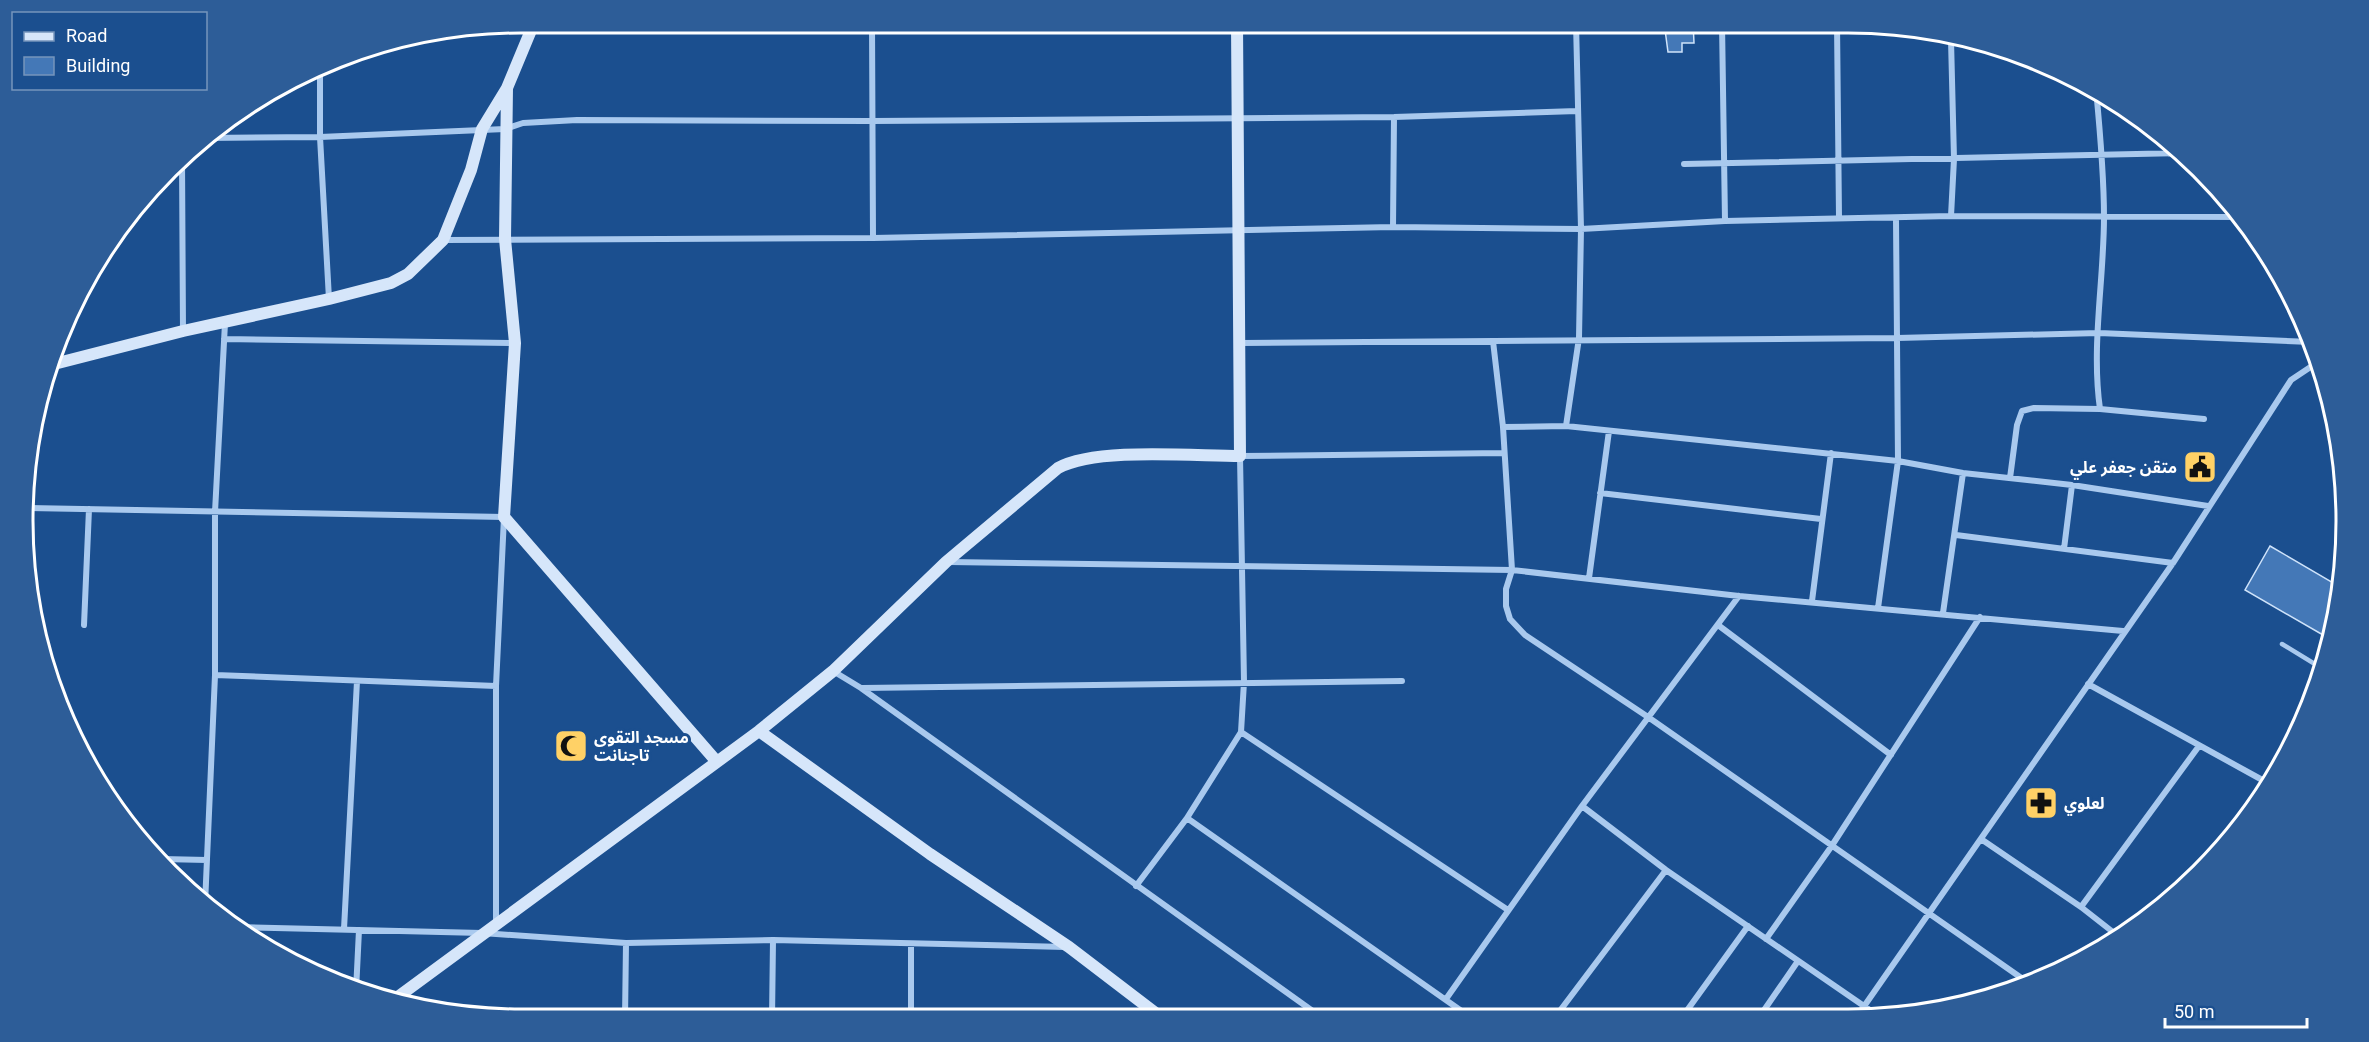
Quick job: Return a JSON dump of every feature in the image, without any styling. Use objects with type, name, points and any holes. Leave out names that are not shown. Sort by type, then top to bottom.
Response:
[{"type":"street","points":[[60,363],[183,331],[329,299],[391,283],[408,274],[443,240],[471,170],[482,129],[507,88],[530,33]]},
{"type":"street","points":[[872,33],[873,238]]},
{"type":"street","points":[[1136,886],[1187,818],[1241,732],[1244,682],[1237,33]]},
{"type":"street","points":[[1566,426],[1579,338],[1581,229],[1576,33]]},
{"type":"street","points":[[1722,33],[1725,221]]},
{"type":"street","points":[[1837,33],[1839,218]]},
{"type":"street","points":[[1951,44],[1954,159],[1951,216]]},
{"type":"street","points":[[320,76],[320,137],[329,299]]},
{"type":"street","points":[[496,922],[496,686],[515,343],[505,239],[507,88]]},
{"type":"street","points":[[2097,101],[2104,217],[2097,376],[2100,409]]},
{"type":"street","points":[[219,138],[320,137],[505,129],[523,123],[577,120],[872,121],[1237,116],[1394,117],[1577,111]]},
{"type":"street","points":[[1393,227],[1394,117]]},
{"type":"street","points":[[1684,164],[1839,163],[2169,154]]},
{"type":"street","points":[[182,170],[183,331]]},
{"type":"street","points":[[443,240],[873,238],[1393,227],[1581,229],[1725,221],[1951,216],[2229,217]]},
{"type":"street","points":[[1878,608],[1898,461],[1896,219]]},
{"type":"street","points":[[206,893],[215,675],[215,512],[225,322]]},
{"type":"street","points":[[1241,343],[1579,338],[1897,338],[2099,333],[2302,342]]},
{"type":"street","points":[[224,339],[515,343]]},
{"type":"street","points":[[1493,341],[1503,427],[1512,570],[1506,589],[1506,606],[1510,619],[1525,635],[1648,717],[2021,977]]},
{"type":"street","points":[[1862,1009],[1928,911],[1981,839],[2173,563],[2291,380],[2311,367]]},
{"type":"street","points":[[2010,478],[2017,425],[2022,411],[2034,408],[2100,409],[2204,419]]},
{"type":"street","points":[[1503,427],[1566,426],[1831,453],[1898,461],[1963,473],[2072,485],[2208,506]]},
{"type":"street","points":[[1589,578],[1609,430]]},
{"type":"street","points":[[402,994],[496,922],[759,731],[833,671],[946,562],[1048,475],[1073,460],[1098,456],[1504,453]]},
{"type":"street","points":[[1812,601],[1831,453]]},
{"type":"street","points":[[1943,613],[1956,535],[1963,473]]},
{"type":"street","points":[[2064,549],[2072,485]]},
{"type":"street","points":[[1600,493],[1821,519]]},
{"type":"street","points":[[33,508],[504,517],[717,762]]},
{"type":"street","points":[[84,625],[89,509]]},
{"type":"street","points":[[1956,535],[2173,563]]},
{"type":"street","points":[[946,562],[1512,570],[1739,596],[2124,631]]},
{"type":"street","points":[[1446,999],[1582,806],[1739,596]]},
{"type":"street","points":[[1766,939],[1832,847],[1980,617]]},
{"type":"street","points":[[1718,624],[1891,755]]},
{"type":"street","points":[[833,671],[861,688],[1310,1009]]},
{"type":"street","points":[[215,675],[496,686]]},
{"type":"street","points":[[344,929],[357,681]]},
{"type":"street","points":[[861,688],[1402,681]]},
{"type":"street","points":[[2088,684],[2262,780]]},
{"type":"street","points":[[759,731],[930,854],[1069,947],[1151,1009]]},
{"type":"street","points":[[1241,732],[1508,910]]},
{"type":"street","points":[[2081,907],[2199,746]]},
{"type":"street","points":[[1582,806],[1666,870],[1867,1008]]},
{"type":"street","points":[[1187,818],[1459,1009]]},
{"type":"street","points":[[1981,839],[2081,907],[2112,931]]},
{"type":"street","points":[[169,859],[207,860]]},
{"type":"street","points":[[1561,1009],[1666,870]]},
{"type":"street","points":[[1688,1009],[1748,926]]},
{"type":"street","points":[[250,927],[482,933],[626,943],[773,940],[1069,947]]},
{"type":"street","points":[[357,980],[359,930]]},
{"type":"street","points":[[772,1009],[773,940]]},
{"type":"street","points":[[625,1009],[626,943]]},
{"type":"street","points":[[910,1009],[911,945]]},
{"type":"street","points":[[1765,1009],[1798,961]]},
{"type":"lane","points":[[2282,644],[2314,664]]},
{"type":"building","points":[[1665,33],[1694,33],[1694,43],[1682,43],[1682,52],[1668,52]]},
{"type":"building","points":[[2270,546],[2332,582],[2322,635],[2245,590]]},
{"type":"place","name":"متقن جعفر علي","points":[[2200,467]]},
{"type":"place","name":"مسجد التقوى تاجنانت","points":[[571,746]]},
{"type":"place","name":"لعلوي","points":[[2041,803]]}]
